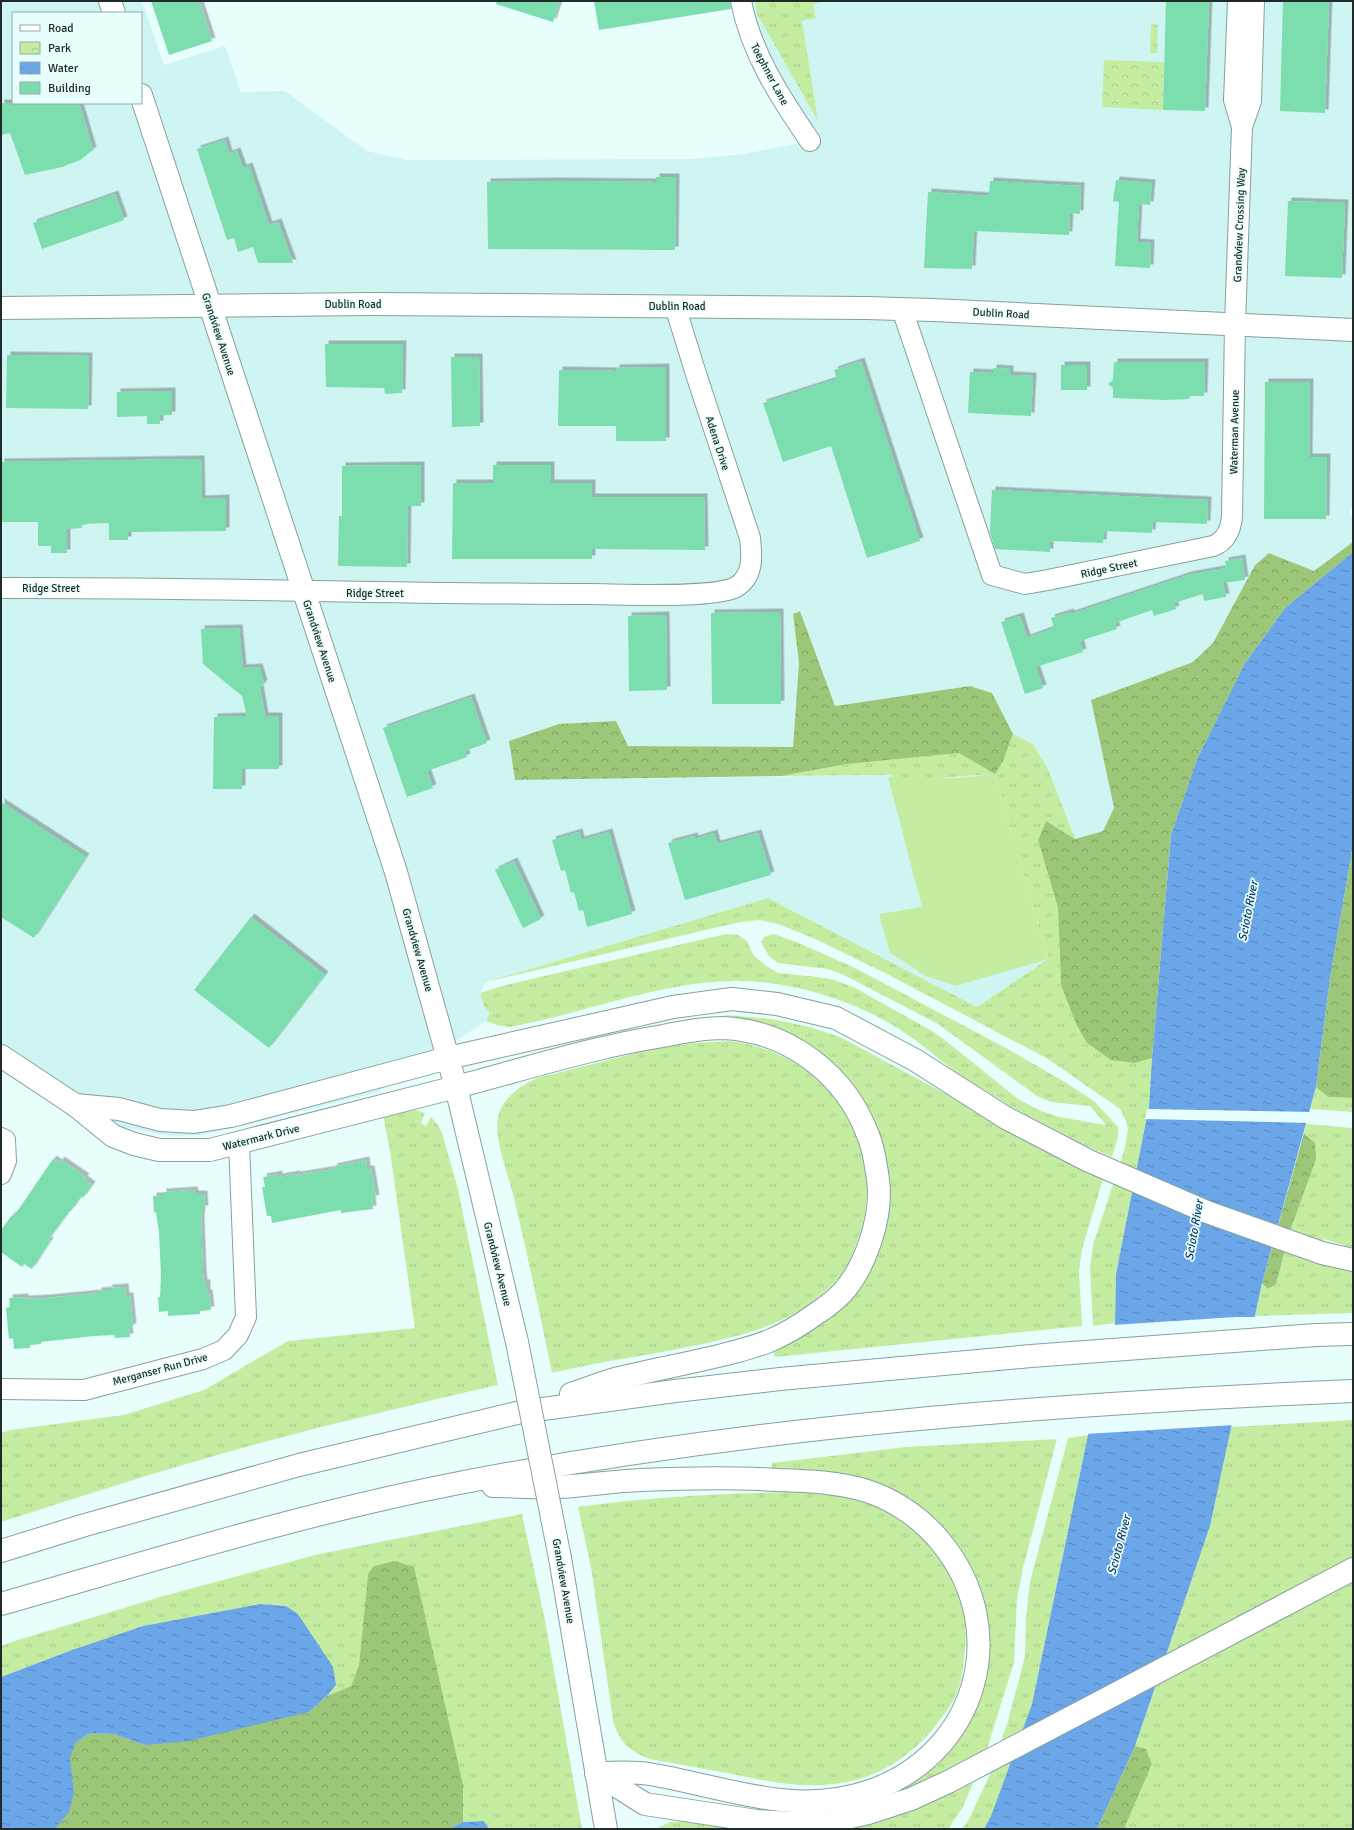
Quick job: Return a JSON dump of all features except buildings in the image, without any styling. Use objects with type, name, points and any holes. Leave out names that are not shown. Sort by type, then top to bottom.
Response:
[{"type":"main road","points":[[110,1],[114,12]]},
{"type":"main road","name":"Grandview Avenue","points":[[142,98],[396,872],[456,1086],[517,1342],[560,1558],[606,1829]]},
{"type":"main road","name":"Dublin Road","points":[[1,308],[371,304],[902,309],[1353,330]]},
{"type":"main road","name":"Watermark Drive","points":[[75,1104],[119,1109],[160,1120],[194,1122],[213,1120],[448,1058],[673,1007],[732,999],[777,1004],[836,1018],[915,1060],[1006,1118],[1089,1161],[1206,1212],[1322,1253],[1353,1260]]},
{"type":"main road","name":"Watermark Drive","points":[[1,1056],[75,1104],[113,1136],[134,1144],[159,1150],[210,1150],[634,1041],[679,1033],[722,1028],[748,1032],[775,1040],[798,1050],[821,1066],[838,1085],[853,1106],[869,1135],[879,1188],[877,1217],[869,1244],[857,1270],[842,1292],[819,1312],[794,1329],[768,1342],[727,1354],[613,1380],[521,1412]]},
{"type":"main road","points":[[1,1551],[84,1525],[299,1466],[521,1412],[632,1396],[773,1380],[1031,1356],[1316,1335],[1353,1334]]},
{"type":"main road","points":[[1,1604],[285,1524],[450,1484],[564,1463],[784,1432],[914,1418],[1019,1412],[1114,1403],[1353,1391]]},
{"type":"main road","points":[[450,1484],[555,1488],[640,1480],[745,1479],[827,1483],[868,1492],[903,1508],[930,1529],[953,1556],[964,1576],[971,1596],[980,1641],[978,1666],[972,1691],[962,1714],[932,1754],[889,1784],[867,1793],[841,1799],[816,1802],[774,1801],[647,1774],[596,1773]]},
{"type":"main road","points":[[596,1773],[645,1804],[757,1821],[791,1823],[829,1822],[868,1813],[911,1799],[948,1782],[1353,1569]]},
{"type":"street","name":"Toephner Lane","points":[[741,1],[751,38],[762,65],[810,141]]},
{"type":"street","name":"Grandview Crossing Way","points":[[1238,1],[1234,100],[1242,127]]},
{"type":"street","name":"Grandview Crossing Way","points":[[1235,324],[1242,127],[1251,101],[1254,1]]},
{"type":"street","name":"Adena Drive","points":[[676,306],[696,374],[750,538],[753,559],[746,579]]},
{"type":"street","name":"Ridge Street","points":[[902,309],[992,575],[1025,584],[1213,546],[1224,538]]},
{"type":"street","name":"Waterman Avenue","points":[[1224,538],[1232,525],[1235,324]]},
{"type":"street","name":"Ridge Street","points":[[1,588],[238,589],[303,592],[697,594],[722,592],[735,587],[746,579]]},
{"type":"street","points":[[1,1138],[5,1140],[6,1161],[1,1174]]},
{"type":"street","name":"Merganser Run Drive","points":[[1,1389],[84,1390],[203,1359],[224,1350],[238,1335],[246,1317],[239,1143]]},
{"type":"shaded area","points":[[1,1],[142,1],[164,65],[225,46],[241,92],[285,91],[367,151],[406,160],[691,159],[744,154],[810,141],[741,1],[1353,1],[1353,508],[1349,510],[1353,520],[1353,542],[1314,571],[1268,553],[1255,565],[1213,643],[1193,662],[1091,700],[1114,808],[1103,831],[1075,839],[1048,769],[1033,744],[1013,734],[992,693],[970,686],[835,706],[800,611],[793,614],[799,663],[793,747],[628,746],[509,741],[515,780],[892,775],[893,781],[995,774],[1048,959],[977,1007],[768,898],[486,982],[480,993],[484,1006],[490,1013],[486,1021],[378,1092],[201,1135],[170,1136],[112,1125],[1,1055]]},
{"type":"green space","points":[[755,1],[828,1],[813,4],[816,18],[802,21],[818,121],[757,14]]},
{"type":"green space","points":[[1152,24],[1158,25],[1157,53],[1150,53]]},
{"type":"green space","points":[[1104,60],[1164,62],[1163,110],[1102,107]]},
{"type":"green space","points":[[1353,542],[1353,552],[1285,608],[1245,663],[1197,759],[1171,835],[1152,1058],[1135,1063],[1111,1060],[1087,1043],[1076,1024],[1061,985],[1058,908],[1038,840],[1046,821],[1075,839],[1103,831],[1114,808],[1091,700],[1193,662],[1213,643],[1255,565],[1269,553],[1314,571]]},
{"type":"green space","points":[[800,611],[835,706],[970,686],[992,693],[1013,734],[1003,761],[995,774],[959,753],[848,764],[781,776],[515,780],[509,741],[559,724],[616,721],[628,746],[793,747],[799,663],[793,614]]},
{"type":"green space","points":[[1013,734],[1033,744],[1048,769],[1075,839],[1046,821],[1038,840],[1058,908],[1061,985],[1076,1024],[1135,1063],[1152,1058],[1149,1106],[1116,1274],[1115,1323],[1093,1326],[1090,1268],[1093,1245],[1124,1151],[1128,1130],[1126,1121],[1120,1109],[1048,1059],[885,973],[813,938],[778,924],[760,920],[741,922],[714,928],[486,982],[768,898],[977,1007],[1048,959],[995,774],[893,781],[891,775],[781,776],[848,764],[959,753],[985,767],[1003,761]]},
{"type":"green space","points":[[995,774],[1048,959],[956,986],[926,976],[890,953],[879,914],[922,907],[888,777],[959,778]]},
{"type":"green space","points":[[1353,845],[1353,1098],[1328,1097],[1316,1087],[1330,978]]},
{"type":"green space","points":[[726,934],[738,935],[747,941],[754,956],[766,966],[778,973],[835,980],[855,988],[932,1031],[1018,1099],[1041,1111],[1059,1117],[1106,1125],[1090,1106],[1051,1102],[1037,1096],[938,1024],[844,975],[828,969],[778,963],[769,956],[761,942],[764,937],[774,934],[799,943],[855,968],[1006,1048],[1094,1101],[1118,1127],[1118,1137],[1112,1157],[1053,1130],[1010,1106],[966,1079],[902,1031],[884,1020],[844,1002],[802,989],[759,982],[709,982],[652,992],[510,1027],[497,1025],[486,1021],[490,1013],[484,1006],[480,993],[502,986]]},
{"type":"green space","points":[[725,1015],[772,1019],[810,1027],[842,1038],[1103,1179],[1082,1249],[1079,1271],[1082,1326],[775,1357],[772,1350],[790,1342],[882,1234],[847,1079],[725,1022]]},
{"type":"green space","points":[[729,1041],[766,1049],[784,1057],[800,1067],[816,1078],[830,1091],[851,1123],[862,1151],[865,1166],[867,1196],[862,1225],[844,1273],[816,1299],[798,1311],[780,1321],[760,1329],[699,1345],[552,1373],[514,1198],[502,1157],[497,1125],[500,1110],[513,1093],[537,1078],[652,1049],[694,1043]]},
{"type":"green space","points":[[1316,1087],[1328,1097],[1353,1098],[1353,1112],[1310,1109]]},
{"type":"green space","points":[[405,1109],[425,1113],[421,1123],[426,1126],[431,1117],[438,1125],[442,1133],[458,1189],[498,1385],[366,1416],[235,1450],[1,1522],[1,1433],[10,1430],[124,1415],[204,1390],[288,1341],[415,1328],[390,1151],[383,1115]]},
{"type":"green space","points":[[1306,1124],[1353,1128],[1353,1248],[1324,1239],[1317,1263],[1353,1272],[1353,1313],[1255,1316],[1262,1283],[1268,1289],[1276,1283],[1315,1143],[1304,1133]]},
{"type":"green space","points":[[1304,1133],[1315,1143],[1316,1159],[1291,1228],[1276,1284],[1268,1289],[1262,1283]]},
{"type":"green space","points":[[1353,1420],[1353,1557],[1216,1628],[1206,1660],[1353,1580],[1353,1829],[1124,1829],[1152,1764],[1146,1749],[1135,1746],[1210,1526],[1231,1427]]},
{"type":"green space","points":[[1088,1435],[1032,1704],[991,1816],[984,1829],[962,1829],[968,1821],[991,1772],[1008,1721],[1025,1656],[1026,1617],[1030,1582],[1068,1438]]},
{"type":"green space","points":[[1057,1439],[1023,1568],[1017,1599],[1014,1662],[987,1749],[920,1783],[879,1800],[878,1796],[927,1768],[988,1636],[986,1618],[979,1587],[966,1559],[947,1533],[920,1506],[911,1500],[903,1496],[772,1469],[772,1463],[906,1447]]},
{"type":"green space","points":[[790,1492],[846,1497],[878,1506],[904,1521],[926,1540],[936,1552],[945,1564],[958,1590],[966,1624],[966,1642],[962,1672],[959,1686],[951,1704],[921,1742],[900,1760],[875,1773],[847,1782],[803,1785],[774,1782],[650,1759],[636,1753],[622,1741],[613,1721],[592,1573],[578,1507],[684,1496]]},
{"type":"green space","points":[[522,1514],[545,1620],[582,1829],[489,1829],[484,1821],[463,1822],[463,1785],[368,1574],[359,1665],[351,1686],[327,1696],[336,1685],[286,1606],[260,1604],[143,1626],[72,1650],[1,1677],[1,1646],[18,1640],[160,1597],[319,1554]]},
{"type":"green space","points":[[395,1561],[414,1567],[463,1785],[463,1822],[448,1829],[55,1829],[68,1812],[74,1793],[69,1758],[76,1742],[91,1733],[113,1734],[145,1745],[309,1712],[327,1696],[351,1686],[359,1665],[368,1574],[374,1566]]},
{"type":"green space","points":[[1135,1746],[1146,1749],[1152,1764],[1124,1829],[1097,1829]]},
{"type":"green space","points":[[973,1783],[963,1807],[948,1829],[850,1829],[901,1814]]},
{"type":"green space","points":[[689,1821],[751,1829],[656,1829],[670,1822]]},
{"type":"water","name":"Scioto River","points":[[1353,552],[1353,845],[1330,978],[1316,1087],[1262,1283],[1210,1526],[1135,1746],[1097,1829],[984,1829],[991,1816],[1032,1704],[1088,1435],[1115,1323],[1116,1274],[1149,1106],[1171,835],[1197,759],[1245,663],[1285,608]]},
{"type":"water","points":[[260,1604],[286,1606],[298,1614],[333,1667],[336,1685],[327,1696],[309,1712],[189,1741],[145,1745],[113,1734],[91,1733],[76,1742],[70,1758],[74,1793],[69,1812],[55,1829],[1,1829],[1,1677],[72,1650],[143,1626]]},
{"type":"water","points":[[484,1821],[489,1829],[448,1829],[463,1822]]},
{"type":"pier","points":[[1147,1109],[1311,1112],[1309,1123],[1145,1119]]},
{"type":"pier","points":[[1235,1317],[1257,1317],[1234,1425],[1086,1434],[1113,1325]]}]
